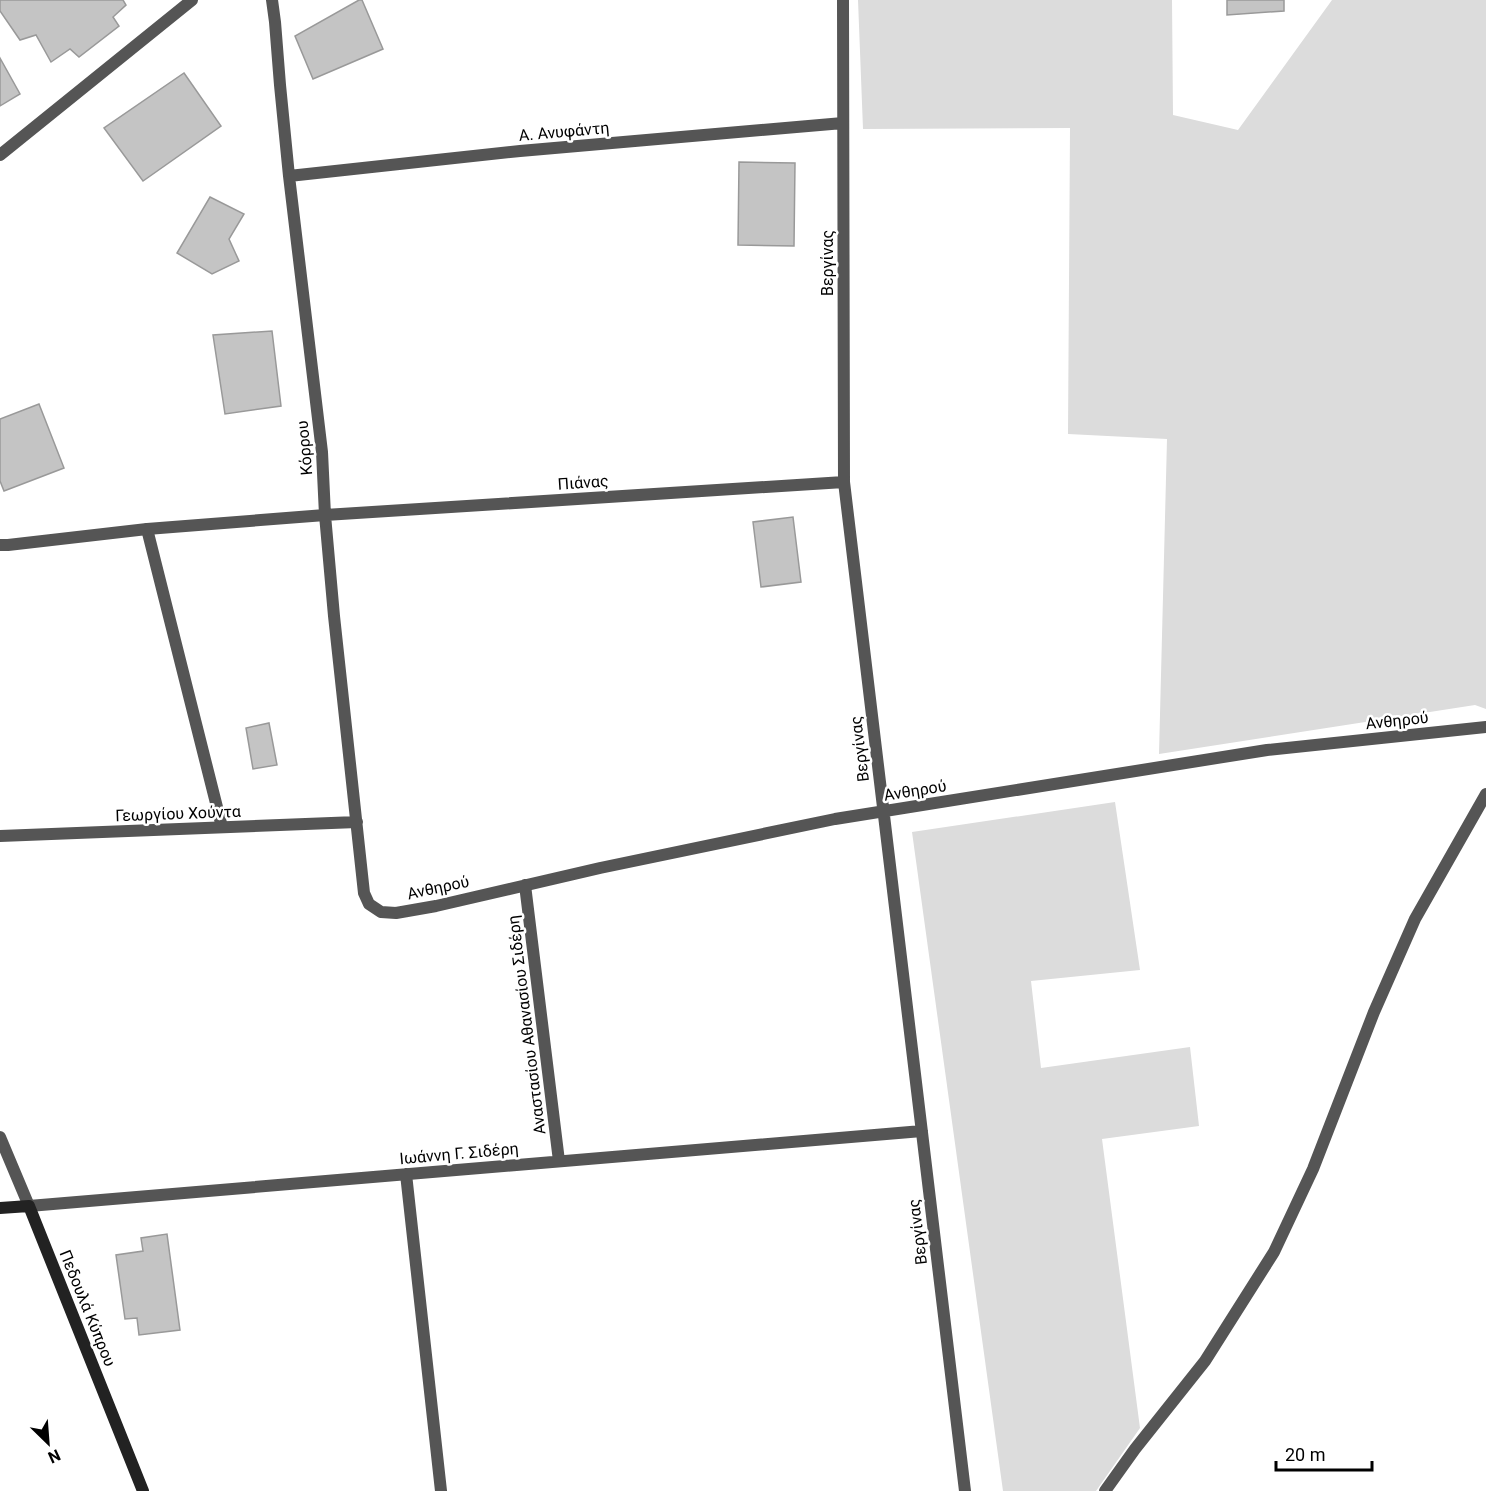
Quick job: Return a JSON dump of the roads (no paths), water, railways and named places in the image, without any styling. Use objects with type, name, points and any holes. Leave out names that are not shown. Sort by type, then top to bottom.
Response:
[{"type":"street","points":[[0,155],[192,0]]},
{"type":"street","name":"Κόρρου","points":[[272,0],[289,176],[322,452],[334,616],[364,893]]},
{"type":"street","name":"Βεργίνας","points":[[843,0],[844,482],[965,1491]]},
{"type":"street","name":"Α. Ανυφάντη","points":[[289,176],[520,152],[843,123]]},
{"type":"street","name":"Πιάνας","points":[[0,545],[325,515],[844,482]]},
{"type":"street","points":[[147,530],[222,827]]},
{"type":"street","name":"Ανθηρού","points":[[364,893],[369,904],[381,912],[396,913],[835,819],[1267,750],[1486,727]]},
{"type":"street","points":[[1105,1491],[1205,1361],[1274,1252],[1313,1169],[1374,1012],[1415,919],[1486,794]]},
{"type":"street","name":"Γεωργίου Χούντα","points":[[0,836],[357,822]]},
{"type":"street","name":"Αναστασίου Αθανασίου Σιδέρη","points":[[525,885],[559,1161]]},
{"type":"street","name":"Ιωάννη Γ. Σιδέρη","points":[[0,1208],[922,1131]]},
{"type":"street","name":"Πεδουλά Κύπρου","points":[[0,1137],[143,1491]]},
{"type":"street","points":[[406,1174],[441,1491]]}]
